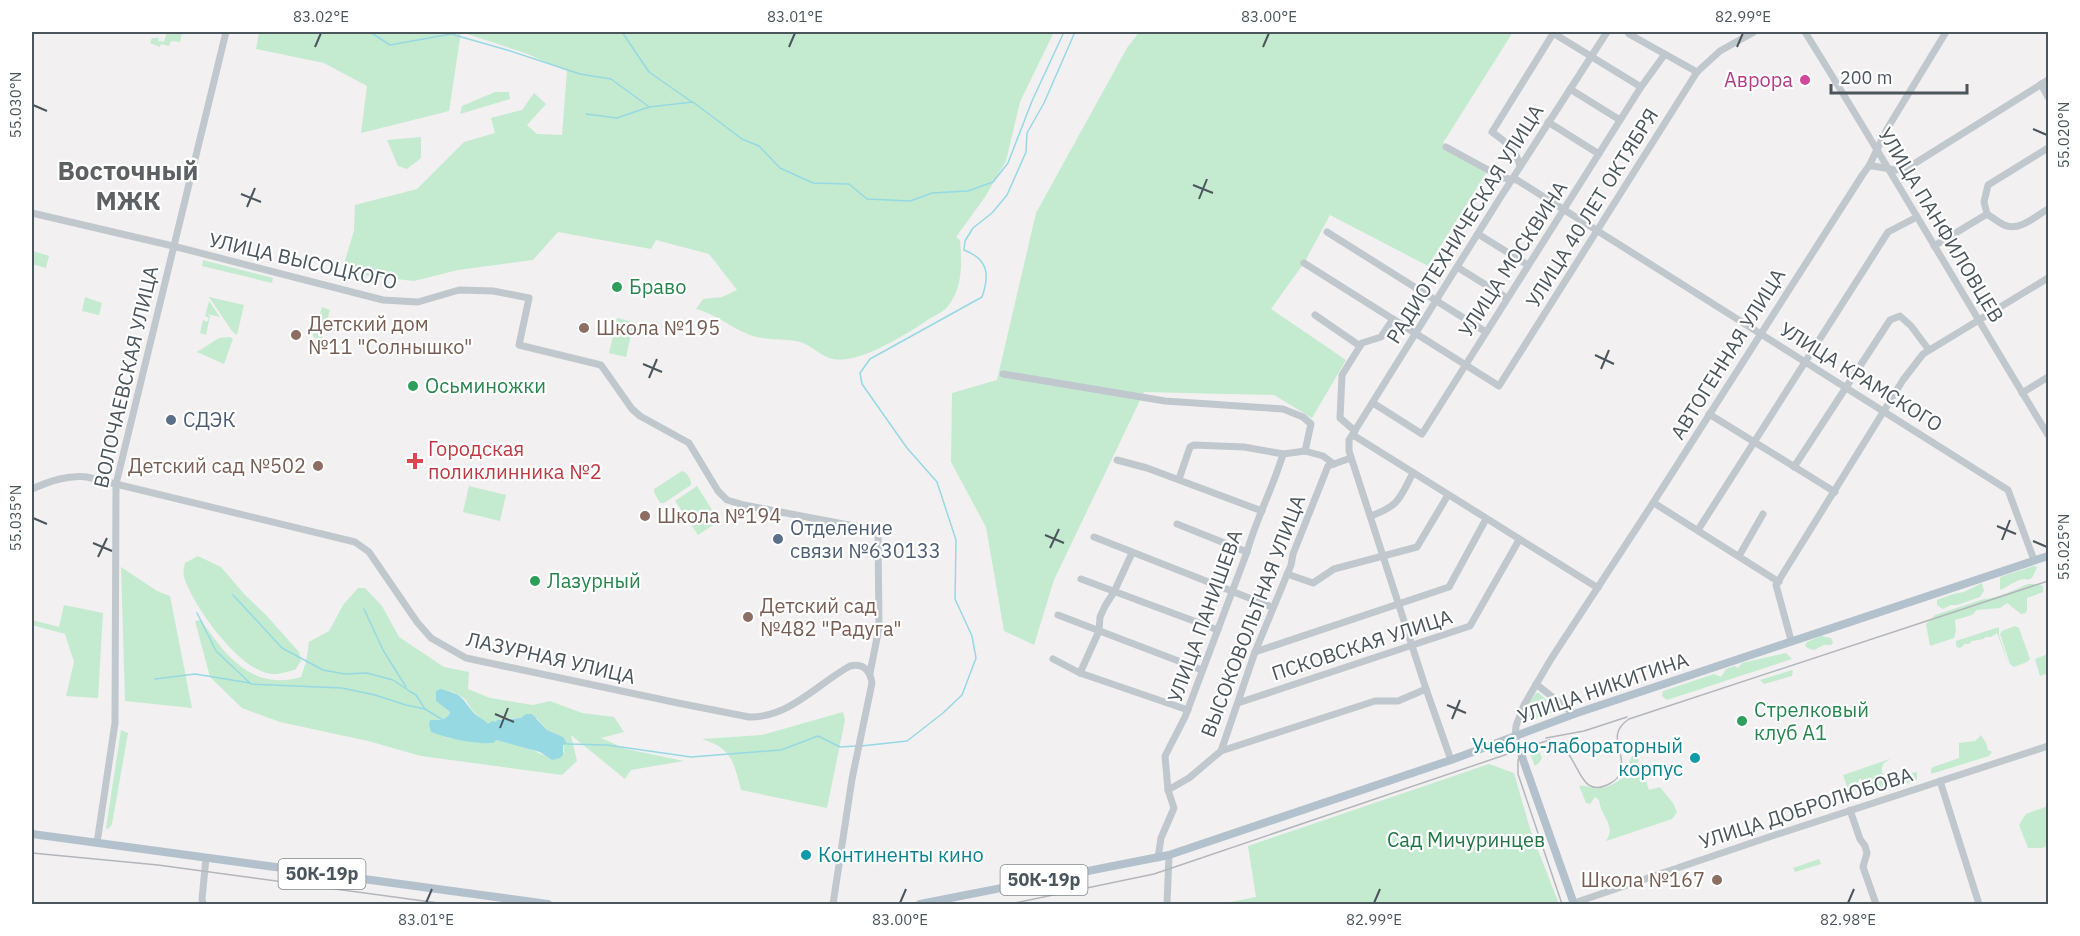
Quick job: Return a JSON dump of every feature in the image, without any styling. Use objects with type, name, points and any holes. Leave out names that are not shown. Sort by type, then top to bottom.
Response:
[{"type":"main road","name":"УЛИЦА НИКИТИНА","points":[[1169,855],[1451,760],[1574,714],[1791,640],[2049,555]]},
{"type":"main road","points":[[1515,737],[1574,904]]},
{"type":"main road","name":"50К-19р","points":[[32,834],[548,904]]},
{"type":"main road","name":"50К-19р","points":[[925,904],[1169,855]]},
{"type":"street","name":"ВОЛОЧАЕВСКАЯ УЛИЦА","points":[[97,843],[115,723],[116,484],[226,32]]},
{"type":"street","points":[[1520,166],[1511,146],[1492,132],[1554,32],[1641,87]]},
{"type":"street","name":"РАДИОТЕХНИЧЕСКАЯ УЛИЦА","points":[[1354,433],[1520,166],[1607,32]]},
{"type":"street","name":"УЛИЦА 40 ЛЕТ ОКТЯБРЯ","points":[[1465,365],[1499,386],[1697,72],[1720,51],[1754,32]]},
{"type":"street","name":"УЛИЦА ПАНФИЛОВЦЕВ","points":[[1805,32],[1878,148],[1978,321],[2049,435]]},
{"type":"street","name":"АВТОГЕННАЯ УЛИЦА","points":[[1515,737],[1520,715],[1536,684],[1869,166],[1946,32]]},
{"type":"street","points":[[1629,34],[1697,72]]},
{"type":"street","name":"УЛИЦА МОСКВИНА","points":[[1372,403],[1422,434],[1641,87],[1665,54]]},
{"type":"street","points":[[1869,166],[1900,170],[1909,166],[2049,80]]},
{"type":"street","points":[[2041,84],[2049,97]]},
{"type":"street","points":[[1570,89],[1620,120]]},
{"type":"street","points":[[1548,122],[1599,154]]},
{"type":"street","name":"УЛИЦА КРАМСКОГО","points":[[1446,147],[1503,178],[1516,180],[2008,490],[2034,560]]},
{"type":"street","points":[[2049,148],[1988,185],[1984,202],[1987,214],[2013,228],[2049,209]]},
{"type":"street","name":"УЛИЦА ВЫСОЦКОГО","points":[[32,213],[173,246],[383,300],[418,302],[459,290],[493,291],[529,298],[519,345],[601,365],[632,409],[640,416],[689,443],[718,491],[727,500],[875,530],[878,536],[879,628],[870,673]]},
{"type":"street","points":[[1934,246],[1987,214]]},
{"type":"street","points":[[1698,530],[1888,232],[1917,217]]},
{"type":"street","points":[[1327,232],[1485,332]]},
{"type":"street","points":[[1478,234],[1528,265]]},
{"type":"street","points":[[1304,263],[1465,365]]},
{"type":"street","points":[[1457,267],[1507,298]]},
{"type":"street","points":[[1791,640],[1776,585],[1903,380],[1923,354],[2049,278]]},
{"type":"street","points":[[1315,315],[1360,346]]},
{"type":"street","points":[[1794,467],[1890,320],[1900,316],[1911,326],[1929,350]]},
{"type":"street","points":[[1393,319],[1381,337],[1362,343],[1342,375],[1340,418],[1354,433],[1413,473],[1598,588]]},
{"type":"street","points":[[1003,374],[1165,401],[1283,409],[1303,417],[1311,424],[1305,451]]},
{"type":"street","points":[[2022,393],[2049,377]]},
{"type":"street","points":[[1709,414],[1835,492]]},
{"type":"street","points":[[1354,433],[1350,440],[1349,451],[1451,760]]},
{"type":"street","points":[[1179,479],[1190,447],[1194,445],[1244,447],[1283,454],[1305,451],[1323,456],[1331,465],[1352,458]]},
{"type":"street","name":"УЛИЦА ПАНИШЕВА","points":[[1168,789],[1165,756],[1188,710],[1283,454]]},
{"type":"street","points":[[1118,460],[1179,479],[1262,511]]},
{"type":"street","name":"ВЫСОКОВОЛЬТНАЯ УЛИЦА","points":[[1168,789],[1189,778],[1221,751],[1255,652],[1331,465]]},
{"type":"street","points":[[1371,516],[1398,502],[1413,473]]},
{"type":"street","name":"ЛАЗУРНАЯ УЛИЦА","points":[[32,489],[73,476],[116,484],[355,542],[369,552],[417,622],[431,638],[466,658],[749,717],[760,717],[784,710],[850,666],[866,668],[870,673]]},
{"type":"street","points":[[1287,574],[1313,583],[1334,569],[1418,547],[1448,495]]},
{"type":"street","points":[[1654,503],[1779,582]]},
{"type":"street","points":[[1739,556],[1762,514]]},
{"type":"street","points":[[1255,652],[1449,587],[1486,519]]},
{"type":"street","points":[[1177,524],[1247,552]]},
{"type":"street","points":[[1094,537],[1272,608]]},
{"type":"street","name":"ПСКОВСКАЯ УЛИЦА","points":[[1238,703],[1470,626],[1519,540]]},
{"type":"street","points":[[1080,673],[1099,631],[1100,617],[1132,553]]},
{"type":"street","points":[[1081,579],[1218,630]]},
{"type":"street","points":[[1058,615],[1203,669]]},
{"type":"street","points":[[1053,659],[1080,673],[1188,710]]},
{"type":"street","points":[[833,904],[852,779],[872,683],[870,673]]},
{"type":"street","points":[[1536,684],[1574,714]]},
{"type":"street","points":[[1221,751],[1375,701],[1398,701],[1426,689]]},
{"type":"street","name":"УЛИЦА ДОБРОЛЮБОВА","points":[[1574,904],[1850,810],[2049,746]]},
{"type":"street","points":[[1940,781],[1979,904]]},
{"type":"street","points":[[1158,858],[1161,838],[1174,808],[1168,789]]},
{"type":"street","points":[[1850,810],[1867,853],[1863,867],[1876,904]]},
{"type":"street","points":[[1167,904],[1169,855]]},
{"type":"street","points":[[203,904],[206,858]]},
{"type":"green space","points":[[167,32],[181,32],[180,42],[171,41],[169,46],[161,44],[160,47],[150,43],[152,38],[159,38],[158,41],[164,42]]},
{"type":"green space","points":[[259,32],[461,32],[449,111],[361,133],[367,86],[324,63],[256,49]]},
{"type":"green space","points":[[461,32],[1054,32],[1020,102],[1006,161],[985,197],[956,237],[960,240],[961,266],[959,283],[953,299],[944,310],[896,340],[856,357],[833,359],[800,342],[750,335],[696,309],[703,299],[722,297],[737,290],[709,254],[656,240],[651,249],[558,232],[533,260],[458,270],[414,281],[341,273],[354,231],[355,205],[417,189],[464,142],[495,133],[491,118],[522,110],[534,93],[546,104],[527,125],[537,134],[562,135],[567,71],[525,53]]},
{"type":"green space","points":[[1139,32],[1513,32],[1443,143],[1488,170],[1428,266],[1330,215],[1304,263],[1271,309],[1346,360],[1312,418],[1274,395],[1144,392],[1054,580],[1034,645],[1004,631],[986,527],[951,462],[952,393],[997,380],[1036,213],[1127,48]]},
{"type":"green space","points":[[495,92],[509,92],[510,99],[460,114],[462,106]]},
{"type":"green space","points":[[421,137],[421,158],[407,169],[398,166],[387,140]]},
{"type":"green space","points":[[33,251],[49,256],[46,268],[32,264]]},
{"type":"green space","points":[[203,260],[273,278],[272,283],[202,266]]},
{"type":"green space","points":[[85,297],[102,303],[99,315],[82,311]]},
{"type":"green space","points":[[209,297],[244,305],[237,335],[232,331]]},
{"type":"green space","points":[[209,301],[220,317],[207,314],[210,316],[206,335],[200,333],[203,320],[207,322],[209,318],[205,316]]},
{"type":"green space","points":[[322,307],[330,310],[322,339],[314,338],[313,335]]},
{"type":"green space","points":[[617,318],[634,322],[626,357],[609,353]]},
{"type":"green space","points":[[219,338],[233,339],[224,364],[197,352]]},
{"type":"green space","points":[[682,471],[689,477],[691,485],[664,503],[660,503],[654,489]]},
{"type":"green space","points":[[469,486],[506,495],[500,521],[463,512]]},
{"type":"green space","points":[[697,486],[719,521],[698,535],[675,501]]},
{"type":"green space","points":[[198,556],[221,567],[299,652],[301,661],[295,670],[272,674],[259,670],[246,662],[219,636],[197,604],[184,577],[185,563]]},
{"type":"green space","points":[[121,567],[157,591],[170,596],[192,708],[125,701]]},
{"type":"green space","points":[[2037,567],[2031,578],[2017,581],[2000,590],[2000,577]]},
{"type":"green space","points":[[1982,583],[1984,591],[1980,597],[1943,609],[1937,605],[1937,600],[1964,592]]},
{"type":"green space","points":[[2028,584],[2043,586],[2043,592],[2027,598],[2026,613],[2021,614],[2007,603],[2000,608],[1977,610],[1972,615],[1955,620],[1954,638],[1930,646],[1926,624],[1935,615],[2000,596]]},
{"type":"green space","points":[[358,588],[365,588],[382,606],[399,637],[444,667],[469,672],[468,689],[490,698],[533,705],[550,701],[582,713],[614,717],[624,732],[601,738],[626,749],[684,761],[631,770],[625,779],[571,735],[577,761],[562,775],[421,756],[368,741],[280,722],[242,708],[210,677],[195,621],[201,620],[231,658],[254,675],[284,680],[301,677],[309,642],[329,631],[343,605]],"holes":[[[441,689],[453,692],[465,699],[472,710],[488,725],[504,718],[537,718],[547,730],[563,737],[564,752],[548,757],[525,747],[496,740],[478,743],[444,737],[450,712],[446,709]]]},
{"type":"green space","points":[[64,605],[103,613],[98,698],[66,696],[74,662],[65,634],[32,625],[32,620],[59,627]]},
{"type":"green space","points":[[2015,626],[2019,628],[2030,659],[2014,667],[2010,664],[2000,634]]},
{"type":"green space","points":[[1999,627],[1999,635],[2009,666],[1997,633],[1991,637],[1964,644],[1959,648],[1956,646],[1956,641]]},
{"type":"green space","points":[[1821,636],[1831,638],[1833,643],[1814,650],[1807,648],[1805,645],[1807,642]]},
{"type":"green space","points":[[1786,653],[1792,659],[1667,700],[1662,696],[1663,691],[1714,674],[1721,677],[1726,669],[1735,666],[1738,668],[1742,663]]},
{"type":"green space","points":[[2048,654],[2048,673],[2040,676],[2035,659]]},
{"type":"green space","points":[[1792,670],[1792,676],[1764,684],[1760,680]]},
{"type":"green space","points":[[1536,693],[1539,693],[1557,711],[1522,723],[1526,707]]},
{"type":"green space","points":[[843,712],[845,720],[827,808],[741,790],[733,764],[726,752],[702,739],[762,735]]},
{"type":"green space","points":[[121,730],[128,733],[112,824],[108,829],[106,828]]},
{"type":"green space","points":[[1981,735],[1988,750],[1992,752],[1989,756],[1931,774],[1933,767],[1959,758],[1959,743],[1975,741]]},
{"type":"green space","points":[[1538,748],[1542,758],[1535,766],[1529,752]]},
{"type":"green space","points":[[1636,755],[1639,761],[1632,770],[1643,771],[1649,790],[1660,787],[1677,812],[1672,819],[1606,841],[1610,830],[1599,800],[1595,797],[1590,804],[1586,803],[1579,786],[1603,788],[1612,785],[1628,773],[1628,764],[1632,756]]},
{"type":"green space","points":[[1890,759],[1882,767],[1885,776],[1892,779],[1917,772],[1917,780],[1863,797],[1861,795],[1866,785],[1860,778],[1850,795],[1843,775]]},
{"type":"green space","name":"Сад Мичуринцев","points":[[1489,764],[1514,773],[1531,832],[1559,904],[1220,904],[1256,897],[1248,846]]},
{"type":"green space","points":[[2048,806],[2048,846],[2028,848],[2019,825],[2026,814]]},
{"type":"green space","points":[[1819,859],[1821,864],[1795,872],[1793,868]]},
{"type":"water","points":[[441,689],[460,697],[488,724],[492,721],[521,718],[526,714],[532,714],[547,730],[563,737],[567,744],[563,745],[563,755],[552,760],[540,752],[496,740],[493,743],[469,742],[431,732],[430,720],[443,720],[450,712],[436,701],[436,691]]},
{"type":"waterway","points":[[370,32],[390,45],[451,34],[580,74],[611,79],[648,106]]},
{"type":"waterway","points":[[622,32],[649,72],[692,102]]},
{"type":"waterway","points":[[586,114],[617,118],[649,107],[693,102],[742,139],[759,146],[780,168],[813,183],[849,184],[867,199],[910,201],[932,193],[968,191],[993,182],[1008,163],[1032,101],[1064,32]]},
{"type":"waterway","points":[[861,746],[907,741],[962,695],[976,658],[972,636],[955,599],[956,540],[937,482],[907,448],[862,384],[860,373],[870,359],[982,297],[986,281],[985,268],[978,258],[964,250],[965,241],[973,228],[992,213],[1007,195],[1026,152],[1027,133],[1044,103],[1075,32]]},
{"type":"waterway","points":[[233,595],[282,648],[323,670],[345,674],[367,673],[393,680],[408,690]]},
{"type":"waterway","points":[[364,609],[383,650],[406,687]]},
{"type":"waterway","points":[[197,613],[216,651],[251,684],[342,688],[425,709]]},
{"type":"waterway","points":[[155,679],[195,674],[250,683]]},
{"type":"waterway","points":[[409,691],[416,695],[425,709],[443,720]]},
{"type":"waterway","points":[[567,744],[607,745],[691,757],[781,750],[818,736],[840,747],[856,746]]},
{"type":"tram line","points":[[1010,904],[1154,874],[1549,740],[1560,745],[1568,753],[1590,786],[1598,788],[1611,783],[1620,774],[1622,763],[1617,737],[1618,731],[1629,719],[2048,581]]},
{"type":"tram line","points":[[1546,738],[1584,731],[1627,717]]},
{"type":"tram line","points":[[1528,745],[1518,760],[1518,774],[1562,904]]},
{"type":"tram line","points":[[32,853],[158,865],[446,904]]},
{"type":"place","name":"Аврора","points":[[1805,80]]},
{"type":"place","name":"Браво","points":[[617,287]]},
{"type":"place","name":"Школа №195","points":[[584,328]]},
{"type":"place","name":"Детский дом №11 \"Солнышко\"","points":[[296,335]]},
{"type":"place","name":"Осьминожки","points":[[413,386]]},
{"type":"place","name":"СДЭК","points":[[171,420]]},
{"type":"place","name":"Городская поликлинника №2","points":[[415,461]]},
{"type":"place","name":"Детский сад №502","points":[[318,466]]},
{"type":"place","name":"Школа №194","points":[[645,516]]},
{"type":"place","name":"Отделение связи №630133","points":[[778,539]]},
{"type":"place","name":"Лазурный","points":[[535,581]]},
{"type":"place","name":"Детский сад №482 \"Радуга\"","points":[[748,617]]},
{"type":"place","name":"Стрелковый клуб А1","points":[[1742,721]]},
{"type":"place","name":"Учебно-лабораторный корпус","points":[[1695,758]]},
{"type":"place","name":"Континенты кино","points":[[806,855]]},
{"type":"place","name":"Школа №167","points":[[1717,880]]},
{"type":"district","name":"Восточный МЖК","points":[[128,186]]}]
